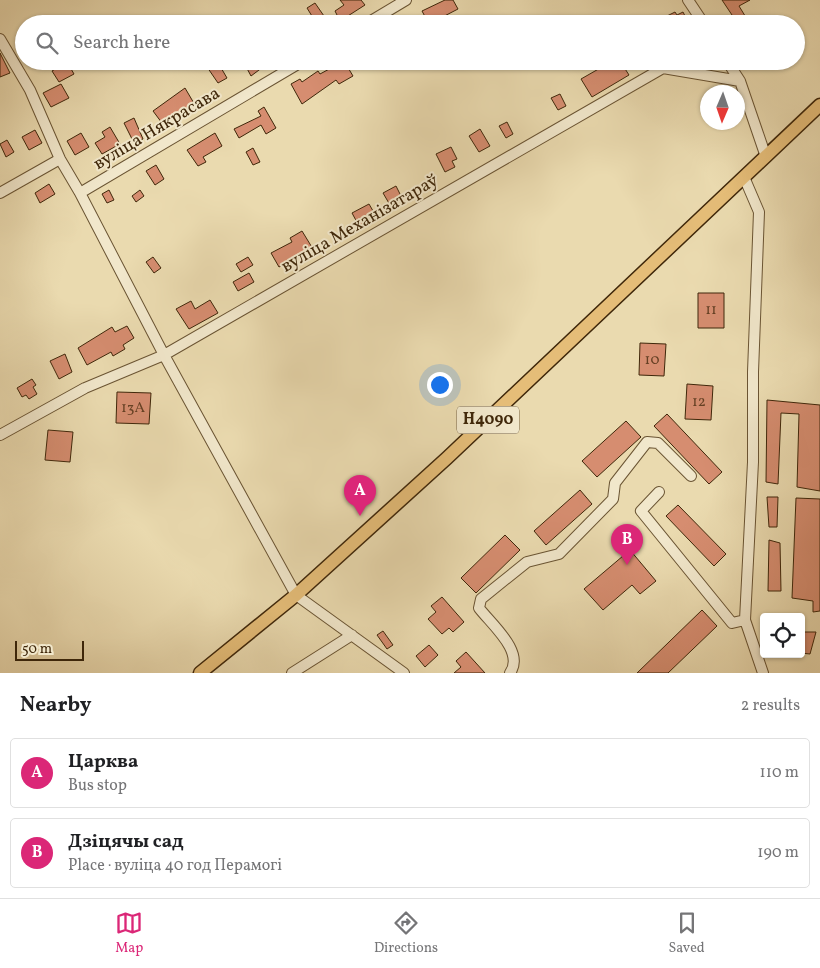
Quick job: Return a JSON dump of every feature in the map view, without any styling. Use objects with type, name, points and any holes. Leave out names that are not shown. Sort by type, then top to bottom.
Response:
[{"type":"main road","name":"Н4090","points":[[200,673],[296,595],[447,458],[820,106]]},
{"type":"street","points":[[381,15],[406,0]]},
{"type":"street","points":[[688,0],[698,15]]},
{"type":"street","points":[[0,39],[15,64]]},
{"type":"street","points":[[18,70],[30,90],[60,159],[80,193],[164,355],[296,595],[404,673]]},
{"type":"street","name":"вуліца Някрасава","points":[[80,193],[288,70]]},
{"type":"street","name":"вуліца Механізатараў","points":[[0,435],[85,388],[164,355],[660,70]]},
{"type":"street","name":"вуліца Механізатараў","points":[[675,70],[740,81]]},
{"type":"street","points":[[733,70],[740,81],[766,157]]},
{"type":"street","points":[[0,193],[60,159]]},
{"type":"street","points":[[744,177],[759,212],[754,372],[754,462],[745,620],[763,673]]},
{"type":"street","points":[[510,673],[515,666],[512,649],[479,608],[481,598],[527,562],[559,554],[613,498],[615,483],[648,442],[658,442],[691,476]]},
{"type":"street","points":[[659,492],[641,511],[732,623],[745,620]]},
{"type":"street","points":[[292,673],[352,635]]},
{"type":"building","points":[[340,0],[361,0],[365,5],[349,15],[337,15],[335,11],[344,5]]},
{"type":"building","points":[[445,0],[453,0],[458,9],[446,15],[424,15],[422,11]]},
{"type":"building","points":[[722,0],[750,0],[739,6],[744,15],[732,15]]},
{"type":"building","points":[[315,3],[323,15],[311,15],[307,8]]},
{"type":"building","points":[[0,53],[10,73],[0,77]]},
{"type":"building","points":[[72,70],[74,74],[59,82],[52,71]]},
{"type":"building","points":[[209,70],[222,70],[227,78],[218,83]]},
{"type":"building","points":[[248,70],[259,70],[251,76]]},
{"type":"building","points":[[327,70],[349,70],[353,76],[339,84],[336,80],[302,104],[291,84],[300,79],[302,82],[318,71],[320,74]]},
{"type":"building","points":[[597,70],[626,70],[629,75],[592,97],[581,79]]},
{"type":"building","points":[[61,84],[69,98],[51,107],[43,93]]},
{"type":"building","points":[[185,88],[195,105],[186,111],[184,108],[162,123],[153,111]]},
{"type":"building","points":[[560,94],[566,106],[558,110],[551,98]]},
{"type":"building","points":[[264,107],[276,128],[266,134],[261,125],[239,138],[234,129],[261,116],[258,111]]},
{"type":"building","points":[[134,118],[143,139],[134,143],[124,123]]},
{"type":"building","points":[[507,122],[513,134],[506,138],[499,126]]},
{"type":"building","points":[[110,127],[120,144],[102,154],[95,143],[105,137],[102,132]]},
{"type":"building","points":[[480,129],[490,146],[479,152],[469,136]]},
{"type":"building","points":[[35,130],[42,143],[29,150],[22,137]]},
{"type":"building","points":[[81,133],[89,147],[75,155],[67,141]]},
{"type":"building","points":[[215,133],[222,146],[203,157],[206,162],[198,166],[187,150]]},
{"type":"building","points":[[7,140],[14,152],[6,157],[0,144]]},
{"type":"building","points":[[451,147],[457,159],[452,161],[455,167],[445,172],[436,154]]},
{"type":"building","points":[[253,148],[260,162],[253,165],[246,152]]},
{"type":"building","points":[[156,165],[164,179],[155,185],[146,171]]},
{"type":"building","points":[[49,184],[55,194],[40,203],[35,193]]},
{"type":"building","points":[[396,186],[402,198],[390,205],[383,193]]},
{"type":"building","points":[[109,190],[114,200],[107,203],[102,194]]},
{"type":"building","points":[[140,190],[144,196],[136,202],[132,196]]},
{"type":"building","points":[[369,204],[376,216],[359,226],[352,213]]},
{"type":"building","points":[[302,231],[313,249],[279,267],[271,253],[292,242],[290,238]]},
{"type":"building","points":[[153,257],[161,268],[154,273],[146,262]]},
{"type":"building","points":[[248,257],[253,265],[241,272],[236,264]]},
{"type":"building","points":[[249,273],[254,282],[238,291],[233,282]]},
{"type":"building","points":[[698,293],[724,293],[724,328],[698,328]]},
{"type":"building","points":[[210,300],[218,313],[189,329],[176,309],[191,301],[195,309]]},
{"type":"building","points":[[127,326],[134,338],[123,345],[125,349],[113,356],[111,352],[87,365],[78,348],[112,327],[115,332]]},
{"type":"building","points":[[640,343],[666,344],[664,376],[639,375]]},
{"type":"building","points":[[65,354],[72,372],[59,379],[50,361]]},
{"type":"building","points":[[32,379],[36,385],[33,387],[37,394],[29,399],[26,395],[22,397],[17,388]]},
{"type":"building","points":[[687,384],[713,386],[711,420],[685,419]]},
{"type":"building","points":[[117,392],[151,393],[149,424],[116,423]]},
{"type":"building","points":[[767,400],[820,405],[820,491],[797,487],[799,414],[781,413],[778,484],[766,482]]},
{"type":"building","points":[[667,414],[722,472],[709,484],[654,426]]},
{"type":"building","points":[[626,421],[641,437],[597,477],[582,461]]},
{"type":"building","points":[[48,430],[73,432],[70,462],[45,460]]},
{"type":"building","points":[[580,490],[592,504],[546,545],[534,531]]},
{"type":"building","points":[[767,497],[778,497],[777,527],[769,527]]},
{"type":"building","points":[[796,498],[820,499],[820,611],[813,612],[813,601],[792,598]]},
{"type":"building","points":[[678,505],[726,554],[714,566],[666,516]]},
{"type":"building","points":[[505,535],[520,550],[476,593],[461,578]]},
{"type":"building","points":[[769,540],[780,543],[781,591],[768,591]]},
{"type":"building","points":[[630,550],[656,581],[640,594],[632,585],[603,610],[584,589]]},
{"type":"building","points":[[442,597],[464,622],[453,632],[449,628],[442,634],[428,619],[436,612],[431,606]]},
{"type":"building","points":[[702,610],[717,626],[668,673],[637,673]]},
{"type":"building","points":[[383,631],[393,645],[387,649],[377,635]]},
{"type":"building","points":[[805,632],[816,632],[810,654],[805,653]]},
{"type":"building","points":[[429,645],[438,655],[425,667],[416,656]]},
{"type":"building","points":[[466,652],[485,673],[454,673],[461,667],[456,661]]},
{"type":"place","name":"Царква","points":[[360,516]]},
{"type":"place","name":"Дзіцячы сад","points":[[627,565]]}]
